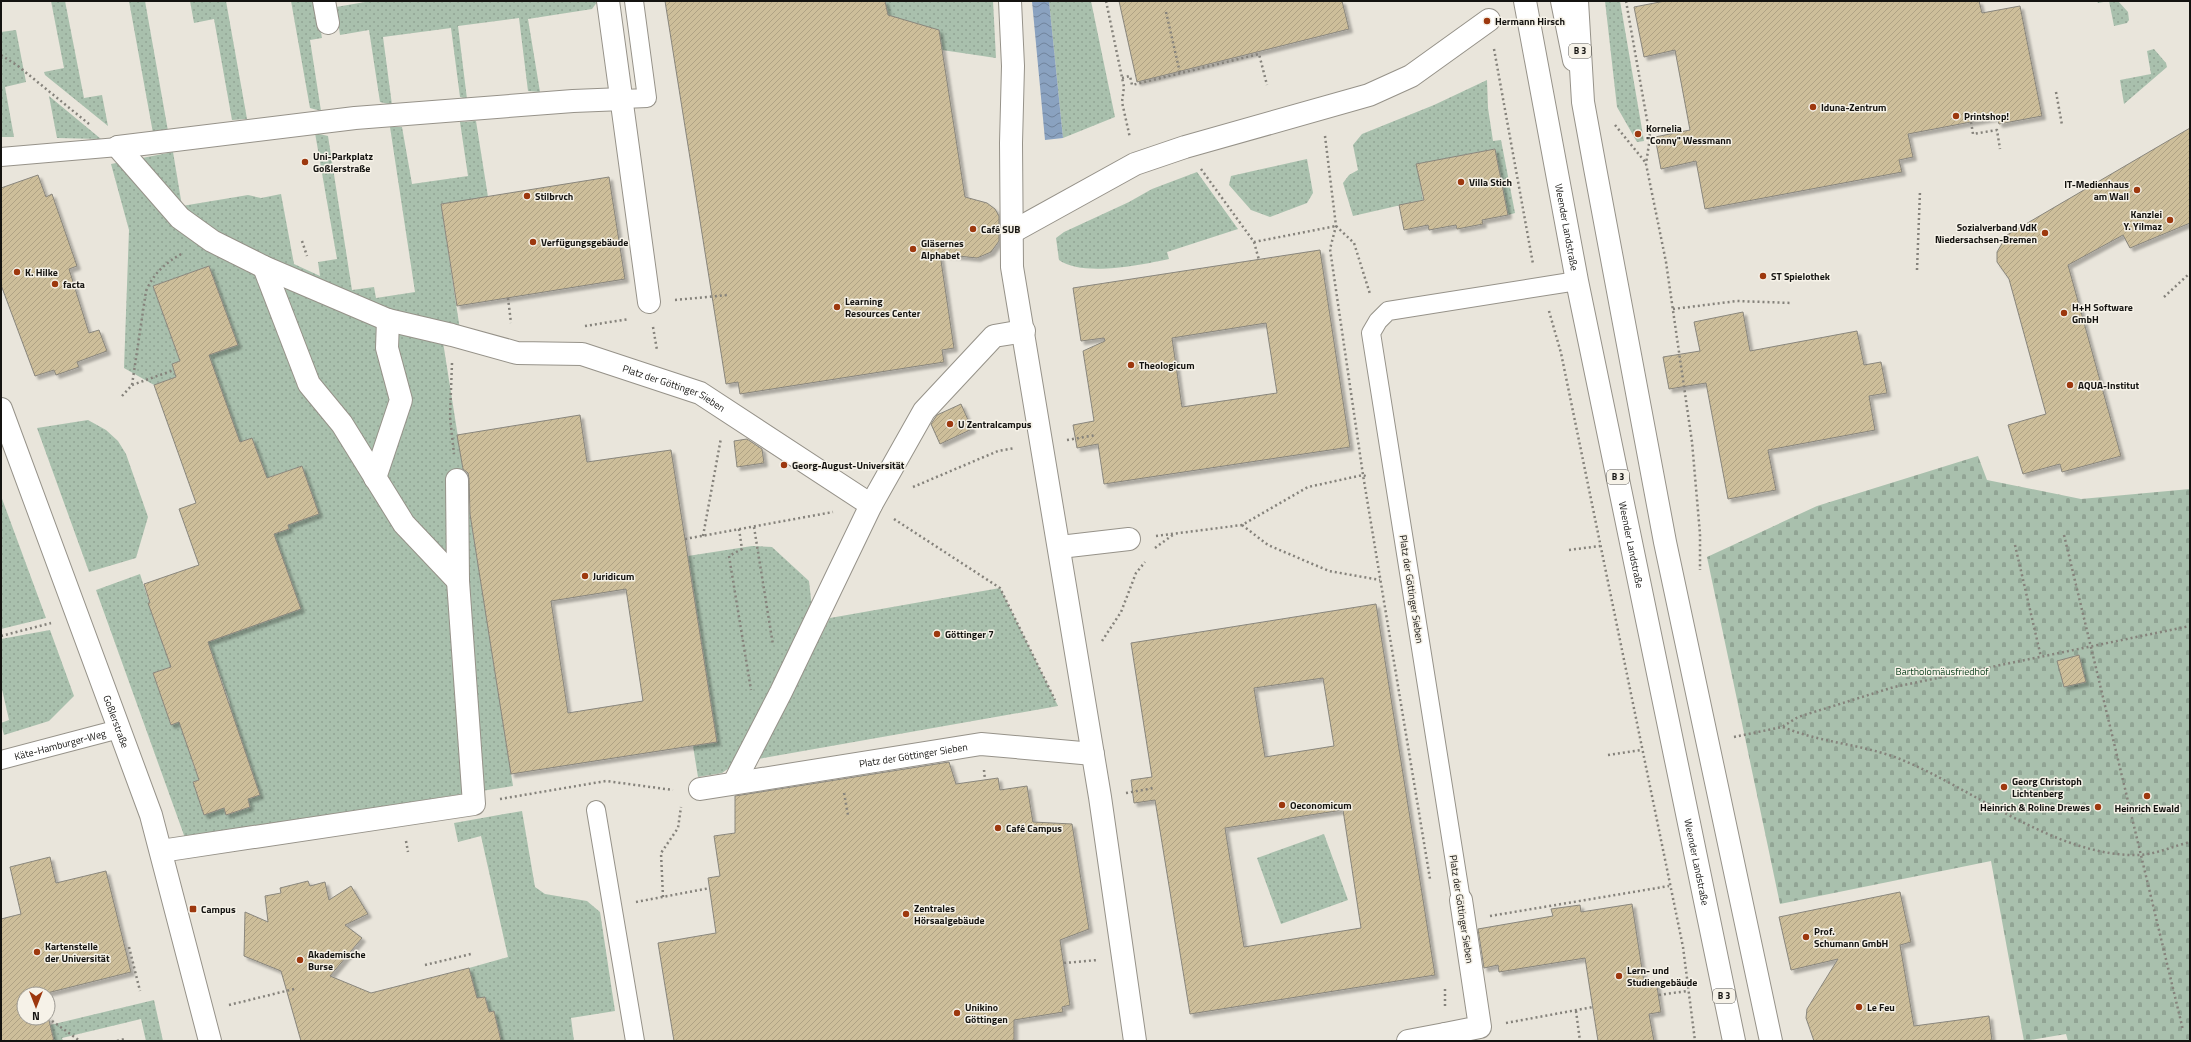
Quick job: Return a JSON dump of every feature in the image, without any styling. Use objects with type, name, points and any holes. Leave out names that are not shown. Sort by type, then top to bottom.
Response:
[{"type":"street","points":[[324,1],[328,23]]},
{"type":"street","points":[[608,1],[623,99],[649,302]]},
{"type":"street","points":[[1010,1],[1013,66],[1011,143],[1012,267],[1060,547],[1093,754],[1135,1041]]},
{"type":"street","name":"Weender Landstraße","points":[[1524,1],[1578,281],[1734,1041]]},
{"type":"street","points":[[1562,1],[1583,102]]},
{"type":"street","name":"B 3","points":[[1577,1],[1583,102],[1666,542],[1771,1041]]},
{"type":"street","points":[[1012,232],[1135,164],[1185,147],[1369,95],[1411,76],[1489,20]]},
{"type":"street","points":[[118,147],[355,118],[574,101],[623,99]]},
{"type":"street","name":"Platz der Göttinger Sieben","points":[[118,147],[180,218],[212,241],[264,267],[388,320],[452,335],[516,353],[582,354],[700,393],[871,505]]},
{"type":"street","points":[[264,267],[309,384],[342,424],[404,524],[458,581]]},
{"type":"street","points":[[375,478],[401,400],[387,348],[388,320]]},
{"type":"street","points":[[734,783],[871,505],[924,411],[994,336],[1024,331]]},
{"type":"street","name":"Goßlerstraße","points":[[1,409],[151,815],[210,1041]]},
{"type":"street","points":[[161,851],[474,804],[458,581],[457,480]]},
{"type":"street","points":[[1060,547],[1129,539]]},
{"type":"street","name":"Platz der Göttinger Sieben","points":[[692,790],[981,744],[1093,754]]},
{"type":"street","name":"Platz der Göttinger Sieben","points":[[1462,910],[1480,1027]]},
{"type":"street","points":[[1408,1041],[1445,1038],[1480,1027]]},
{"type":"lane","points":[[623,99],[646,98],[634,1]]},
{"type":"lane","points":[[1,157],[118,147]]},
{"type":"lane","points":[[1378,321],[1388,311],[1578,281]]},
{"type":"lane","name":"Platz der Göttinger Sieben","points":[[1378,321],[1371,333],[1462,910]]},
{"type":"lane","name":"Käte-Hamburger-Weg","points":[[1,760],[119,729]]},
{"type":"lane","points":[[596,810],[635,1041]]},
{"type":"path","points":[[1106,1],[1124,88],[1122,102],[1135,164]]},
{"type":"path","points":[[1626,1],[1650,137],[1646,164],[1666,262],[1692,442],[1700,534],[1700,578]]},
{"type":"path","points":[[1166,12],[1180,74]]},
{"type":"path","points":[[1489,20],[1533,266],[1542,286],[1561,353],[1641,750],[1683,947],[1687,991],[1695,1041]]},
{"type":"path","points":[[1122,78],[1130,76],[1132,86],[1259,54],[1267,85]]},
{"type":"path","points":[[1,55],[30,75],[118,147]]},
{"type":"path","points":[[2056,92],[2062,125]]},
{"type":"path","points":[[1322,109],[1336,226],[1330,249],[1362,475],[1431,883]]},
{"type":"path","points":[[1614,122],[1646,164]]},
{"type":"path","points":[[1971,122],[1973,134],[1997,130],[2000,149]]},
{"type":"path","points":[[1185,147],[1254,242],[1259,260]]},
{"type":"path","points":[[1917,270],[1920,191]]},
{"type":"path","points":[[1254,242],[1336,226]]},
{"type":"path","points":[[1336,226],[1354,243],[1378,321]]},
{"type":"path","points":[[132,385],[146,291],[152,278],[166,262],[190,249],[212,241]]},
{"type":"path","points":[[2164,297],[2190,273]]},
{"type":"path","points":[[661,380],[649,302],[728,295]]},
{"type":"path","points":[[1673,309],[1737,301],[1792,303]]},
{"type":"path","points":[[452,335],[450,417],[457,480]]},
{"type":"path","points":[[122,396],[132,385],[174,370]]},
{"type":"path","points":[[703,536],[726,410]]},
{"type":"path","points":[[685,539],[871,505],[998,451],[1015,448]]},
{"type":"path","points":[[1129,539],[1242,525],[1308,487],[1362,475],[1395,486]]},
{"type":"path","points":[[871,505],[1000,588],[1058,706]]},
{"type":"path","points":[[1242,525],[1268,545],[1329,571],[1380,580]]},
{"type":"path","points":[[754,527],[774,653]]},
{"type":"path","points":[[739,529],[742,549],[729,556],[758,736]]},
{"type":"path","points":[[1153,551],[1174,534]]},
{"type":"path","points":[[2064,535],[2183,1030]]},
{"type":"path","points":[[2015,545],[2041,657]]},
{"type":"path","points":[[1569,550],[1600,546]]},
{"type":"path","points":[[1080,674],[1121,612],[1136,573],[1149,557]]},
{"type":"path","points":[[1,636],[77,616]]},
{"type":"path","points":[[1734,737],[1782,727],[1798,717],[1894,688],[2190,626]]},
{"type":"path","points":[[1782,727],[1805,736],[1871,749],[1901,759],[2019,820],[2084,848],[2113,854],[2141,855],[2190,842]]},
{"type":"path","points":[[1732,730],[1736,745]]},
{"type":"path","points":[[1608,755],[1641,750]]},
{"type":"path","points":[[474,804],[606,781],[692,790],[678,828],[660,853],[663,897]]},
{"type":"path","points":[[1462,910],[1669,886]]},
{"type":"path","points":[[613,906],[710,888]]},
{"type":"path","points":[[129,947],[140,991]]},
{"type":"path","points":[[425,965],[471,954]]},
{"type":"path","points":[[1064,963],[1122,958]]},
{"type":"path","points":[[1445,983],[1445,1038]]},
{"type":"path","points":[[203,1012],[294,989]]},
{"type":"path","points":[[1659,995],[1687,991]]},
{"type":"path","points":[[1480,1027],[1593,1007]]},
{"type":"path","points":[[1576,1011],[1580,1041]]},
{"type":"path","points":[[56,1024],[80,1041]]},
{"type":"path","points":[[117,1041],[125,1039],[126,1041]]},
{"type":"green space","points":[[51,1],[65,1],[84,98],[102,95],[108,126],[45,75],[44,72],[64,68]]},
{"type":"green space","points":[[129,1],[145,1],[168,131],[153,133]]},
{"type":"green space","points":[[190,1],[226,1],[247,119],[232,120],[214,19],[194,23]]},
{"type":"green space","points":[[291,1],[315,1],[322,38],[310,40],[321,111],[310,108]]},
{"type":"green space","points":[[371,1],[598,1],[592,9],[528,19],[540,92],[528,91],[519,18],[458,26],[467,99],[460,97],[451,28],[383,37],[392,105],[380,102],[369,30],[340,35],[336,7]]},
{"type":"green space","points":[[885,1],[993,1],[996,58],[942,50],[891,38]]},
{"type":"green space","points":[[1049,1],[1091,1],[1115,117],[1063,138]]},
{"type":"green space","points":[[1605,1],[1620,1],[1644,141],[1637,142],[1617,107]]},
{"type":"green space","points":[[2097,1],[2109,1],[2098,3]]},
{"type":"green space","points":[[2109,1],[2118,1],[2128,12],[2129,20],[2127,23],[2114,26]]},
{"type":"green space","points":[[16,30],[26,82],[5,87],[14,137],[2,137],[1,32]]},
{"type":"green space","points":[[2154,49],[2166,63],[2167,67],[2124,104],[2120,80],[2151,74],[2147,51]]},
{"type":"green space","points":[[1487,80],[1488,108],[1493,141],[1501,140],[1515,213],[1508,215],[1495,149],[1417,164],[1423,200],[1353,216],[1343,183],[1349,175],[1358,170],[1353,145],[1362,134],[1434,105]]},
{"type":"green space","points":[[49,96],[101,139],[57,138]]},
{"type":"green space","points":[[476,121],[488,197],[441,204],[460,330],[443,342],[513,786],[185,838],[96,590],[140,574],[162,642],[274,534],[289,529],[288,525],[319,514],[302,466],[267,478],[252,438],[240,442],[207,356],[238,345],[209,266],[153,286],[180,361],[172,364],[176,377],[154,385],[124,368],[129,230],[111,164],[173,152],[182,206],[248,195],[261,198],[281,194],[294,264],[320,276],[318,262],[337,259],[315,133],[328,136],[352,290],[374,287],[376,298],[415,292],[390,127],[402,127],[412,184],[468,176],[460,122]],"holes":[[[212,653],[230,703],[171,725],[153,673]],[[242,744],[260,795],[248,799],[250,807],[227,815],[224,808],[204,815],[193,782],[199,780],[192,761]]]},
{"type":"green space","points":[[1307,159],[1313,193],[1307,203],[1270,217],[1251,210],[1229,185],[1231,176]]},
{"type":"green space","points":[[1197,172],[1238,229],[1167,252],[1169,259],[1143,264],[1097,269],[1069,265],[1059,260],[1056,238],[1064,232],[1129,202],[1152,189]]},
{"type":"green space","points":[[88,420],[106,430],[118,441],[126,454],[148,517],[136,558],[89,572],[37,428]]},
{"type":"green space","name":"Bartholomäusfriedhof","points":[[1978,456],[1987,480],[2081,499],[2190,489],[2190,1041],[2068,1041],[2066,1034],[2024,1041],[1991,861],[1780,904],[1707,557],[1817,506]]},
{"type":"green space","points":[[1,496],[46,618],[1,629]]},
{"type":"green space","points":[[752,546],[772,547],[809,581],[812,608],[732,766],[722,773],[698,777],[693,746],[717,742],[688,556]]},
{"type":"green space","points":[[1000,588],[1058,706],[758,759],[830,618]]},
{"type":"green space","points":[[50,630],[74,696],[49,721],[4,735],[1,723],[9,720],[1,685],[1,639]]},
{"type":"green space","points":[[522,811],[535,887],[545,894],[587,901],[600,912],[615,1011],[571,1018],[574,1041],[496,1041],[501,1039],[494,1011],[489,1012],[485,997],[477,998],[469,968],[508,957],[481,836],[458,842],[454,823]]},
{"type":"green space","points":[[1324,834],[1348,900],[1281,924],[1257,858]]},
{"type":"green space","points":[[154,1000],[163,1041],[146,1041],[141,1019],[62,1038],[63,1041],[54,1041],[50,1026],[56,1026],[56,1024]]},
{"type":"water","points":[[1032,1],[1049,1],[1063,138],[1045,140]]},
{"type":"building","points":[[665,1],[885,1],[888,15],[939,30],[965,197],[987,203],[995,209],[999,216],[999,241],[991,252],[977,258],[940,254],[954,348],[942,350],[944,362],[740,394],[738,382],[726,384]]},
{"type":"building","points":[[1119,1],[1342,1],[1349,29],[1137,82]]},
{"type":"building","name":"Iduna-Zentrum","points":[[1665,1],[1979,1],[1982,13],[2020,6],[2042,116],[1999,124],[1997,117],[1908,134],[1913,157],[1899,160],[1902,172],[1705,209],[1696,161],[1661,169],[1655,137],[1690,130],[1675,50],[1644,57],[1634,7]]},
{"type":"building","points":[[2190,128],[2190,223],[2130,248],[2123,235],[2068,265],[2121,456],[2062,472],[2060,464],[2023,474],[2008,425],[2046,414],[2009,279],[1997,262],[1997,252],[2007,235]]},
{"type":"building","name":"Villa Stich","points":[[1495,149],[1508,215],[1482,220],[1483,224],[1457,229],[1456,225],[1429,230],[1428,225],[1404,230],[1399,205],[1424,200],[1416,164]]},
{"type":"building","points":[[38,175],[46,197],[52,194],[77,266],[69,269],[89,333],[99,330],[107,351],[77,362],[79,367],[56,375],[54,370],[35,376],[1,285],[1,188]]},
{"type":"building","name":"Verfügungsgebäude","points":[[609,177],[625,279],[457,306],[441,204]]},
{"type":"building","name":"Theologicum","points":[[1320,250],[1350,447],[1104,484],[1098,444],[1077,448],[1073,425],[1094,421],[1083,351],[1105,341],[1104,338],[1081,341],[1073,288]],"holes":[[[1266,323],[1277,393],[1182,407],[1172,338]]]},
{"type":"building","points":[[209,266],[238,345],[209,355],[240,442],[252,438],[267,478],[302,466],[319,514],[288,525],[289,529],[274,534],[301,609],[208,642],[260,795],[248,799],[250,807],[226,815],[224,808],[204,815],[193,782],[199,780],[179,722],[171,725],[153,673],[171,667],[148,603],[150,603],[144,584],[199,565],[179,509],[196,503],[154,385],[176,377],[172,364],[180,361],[153,286]]},
{"type":"building","points":[[1743,312],[1750,351],[1857,331],[1864,365],[1881,362],[1887,393],[1869,396],[1875,430],[1768,450],[1776,490],[1728,499],[1706,383],[1669,389],[1663,357],[1700,351],[1694,322]]},
{"type":"building","name":"U Zentralcampus","points":[[961,404],[972,429],[940,444],[931,424],[937,415]]},
{"type":"building","name":"Juridicum","points":[[580,415],[587,462],[671,450],[717,742],[511,774],[470,514],[469,479],[468,473],[463,469],[457,435]],"holes":[[[626,589],[643,701],[568,713],[551,601]]]},
{"type":"building","points":[[747,439],[762,449],[764,463],[737,467],[734,441]]},
{"type":"building","name":"Oeconomicum","points":[[1376,604],[1435,975],[1190,1014],[1155,800],[1134,803],[1131,780],[1152,777],[1131,643]],"holes":[[[1323,678],[1334,746],[1265,757],[1254,688]],[[1343,810],[1361,928],[1244,947],[1225,828]]]},
{"type":"building","points":[[2079,655],[2086,682],[2064,687],[2057,661]]},
{"type":"building","name":"Zentrales Hörsaalgebäude","points":[[949,762],[956,784],[998,778],[1000,790],[1027,786],[1033,822],[1072,824],[1089,929],[1060,940],[1070,1005],[1062,1007],[1063,1012],[1014,1020],[1014,1041],[674,1041],[658,943],[716,933],[708,878],[720,876],[714,836],[735,833],[735,796]]},
{"type":"building","points":[[50,857],[56,883],[106,871],[131,972],[56,991],[56,986],[16,986],[16,1026],[50,1026],[54,1041],[1,1041],[1,919],[21,914],[10,867]]},
{"type":"building","name":"Akademische Burse","points":[[308,881],[310,886],[325,882],[329,900],[351,886],[368,914],[345,925],[362,938],[330,976],[371,993],[469,968],[477,998],[485,997],[489,1012],[494,1011],[501,1041],[301,1041],[281,971],[244,956],[245,912],[268,922],[265,896],[281,893],[280,888]]},
{"type":"building","points":[[1900,892],[1911,942],[1900,945],[1914,1026],[1989,1016],[1992,1041],[1814,1041],[1806,1018],[1807,1009],[1838,959],[1791,970],[1779,917]]},
{"type":"building","name":"Lern- und Studiengebäude","points":[[1632,904],[1644,982],[1656,980],[1661,1012],[1649,1014],[1654,1041],[1598,1041],[1585,958],[1499,972],[1498,965],[1484,968],[1478,929],[1553,916],[1551,909],[1580,905],[1581,912]]},
{"type":"place","name":"Hermann Hirsch","points":[[1487,21]]},
{"type":"place","name":"Iduna-Zentrum","points":[[1813,107]]},
{"type":"place","name":"Printshop!","points":[[1956,116]]},
{"type":"place","name":"Kornelia \"Conny\" Wessmann","points":[[1638,134]]},
{"type":"place","name":"Uni-Parkplatz Goßlerstraße","points":[[305,162]]},
{"type":"place","name":"Villa Stich","points":[[1461,182]]},
{"type":"place","name":"IT-Medienhaus am Wall","points":[[2137,190]]},
{"type":"place","name":"Stilbrvch","points":[[527,196]]},
{"type":"place","name":"Kanzlei Y. Yilmaz","points":[[2170,220]]},
{"type":"place","name":"Café SUB","points":[[973,229]]},
{"type":"place","name":"Sozialverband VdK Niedersachsen-Bremen","points":[[2045,233]]},
{"type":"place","name":"Verfügungsgebäude","points":[[533,242]]},
{"type":"place","name":"Gläsernes Alphabet","points":[[913,249]]},
{"type":"place","name":"K. Hilke","points":[[17,272]]},
{"type":"place","name":"ST Spielothek","points":[[1763,276]]},
{"type":"place","name":"facta","points":[[55,284]]},
{"type":"place","name":"Learning Resources Center","points":[[837,307]]},
{"type":"place","name":"H+H Software GmbH","points":[[2064,313]]},
{"type":"place","name":"Theologicum","points":[[1131,365]]},
{"type":"place","name":"AQUA-Institut","points":[[2070,385]]},
{"type":"place","name":"U Zentralcampus","points":[[950,424]]},
{"type":"place","name":"Georg-August-Universität","points":[[784,465]]},
{"type":"place","name":"Juridicum","points":[[585,576]]},
{"type":"place","name":"Göttinger 7","points":[[937,634]]},
{"type":"place","name":"Georg Christoph Lichtenberg","points":[[2004,787]]},
{"type":"place","name":"Heinrich Ewald","points":[[2147,796]]},
{"type":"place","name":"Oeconomicum","points":[[1282,805]]},
{"type":"place","name":"Heinrich & Roline Drewes","points":[[2098,807]]},
{"type":"place","name":"Café Campus","points":[[998,828]]},
{"type":"place","name":"Campus","points":[[193,909]]},
{"type":"place","name":"Zentrales Hörsaalgebäude","points":[[906,914]]},
{"type":"place","name":"Prof. Schumann GmbH","points":[[1806,937]]},
{"type":"place","name":"Kartenstelle der Universität","points":[[37,952]]},
{"type":"place","name":"Akademische Burse","points":[[300,960]]},
{"type":"place","name":"Lern- und Studiengebäude","points":[[1619,976]]},
{"type":"place","name":"Le Feu","points":[[1859,1007]]},
{"type":"place","name":"Unikino Göttingen","points":[[957,1013]]}]
